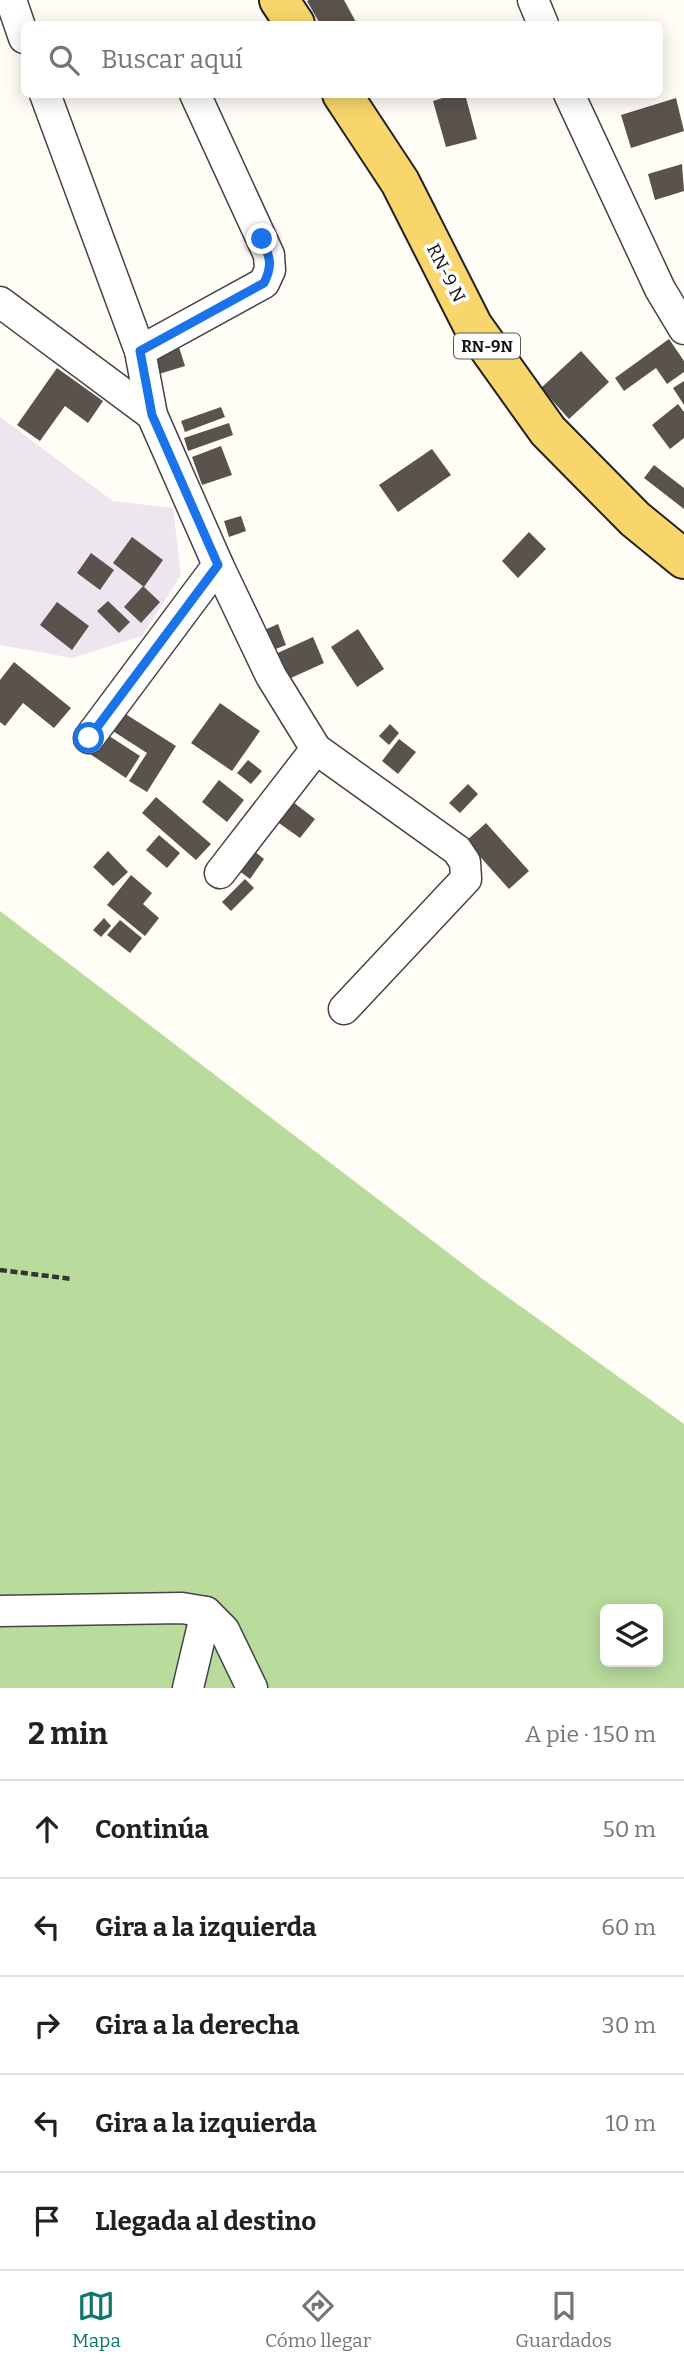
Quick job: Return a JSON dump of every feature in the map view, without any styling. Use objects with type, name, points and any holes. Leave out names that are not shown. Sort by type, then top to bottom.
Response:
[{"type":"main road","points":[[279,0],[293,21]]},
{"type":"main road","name":"RN-9 N","points":[[345,98],[400,182],[473,326],[548,431],[635,519],[684,559]]},
{"type":"street","points":[[11,0],[21,29]]},
{"type":"street","points":[[533,0],[541,21]]},
{"type":"street","points":[[47,98],[140,351],[152,415],[218,565],[271,676],[316,749],[457,850],[466,862],[466,879],[345,1009]]},
{"type":"street","points":[[140,351],[264,283],[270,270],[269,255],[196,98]]},
{"type":"street","points":[[571,98],[672,285],[684,329]]},
{"type":"street","points":[[0,302],[152,415]]},
{"type":"street","points":[[89,738],[218,565]]},
{"type":"street","points":[[220,873],[316,749]]},
{"type":"street","points":[[0,1611],[182,1608],[206,1612],[224,1630],[252,1688]]},
{"type":"street","points":[[188,1688],[206,1612]]},
{"type":"path","points":[[0,1270],[72,1279]]},
{"type":"shaded area","points":[[0,417],[113,501],[173,508],[181,575],[142,636],[72,658],[0,645]]},
{"type":"green space","points":[[0,911],[484,1280],[684,1424],[684,1688],[0,1688]]},
{"type":"building","points":[[344,0],[355,21],[318,21],[307,1]]},
{"type":"building","points":[[466,98],[477,139],[446,147],[433,101]]},
{"type":"building","points":[[676,98],[684,131],[631,148],[621,115]]},
{"type":"building","points":[[682,164],[684,191],[655,200],[648,174]]},
{"type":"building","points":[[669,339],[684,361],[684,372],[667,384],[656,368],[624,391],[615,378]]},
{"type":"building","points":[[177,341],[185,366],[159,374],[151,350]]},
{"type":"building","points":[[581,351],[609,382],[569,419],[541,388]]},
{"type":"building","points":[[57,368],[103,401],[88,423],[65,406],[40,441],[17,425]]},
{"type":"building","points":[[684,381],[684,405],[673,388]]},
{"type":"building","points":[[678,404],[684,412],[684,438],[670,449],[652,425]]},
{"type":"building","points":[[221,407],[225,417],[185,432],[181,421]]},
{"type":"building","points":[[229,423],[233,435],[188,451],[184,438]]},
{"type":"building","points":[[221,446],[232,475],[202,485],[192,457]]},
{"type":"building","points":[[432,449],[451,475],[398,512],[379,485]]},
{"type":"building","points":[[654,465],[684,488],[684,509],[644,478]]},
{"type":"building","points":[[241,516],[246,531],[229,537],[224,521]]},
{"type":"building","points":[[529,532],[546,549],[518,578],[502,561]]},
{"type":"building","points":[[132,537],[163,560],[144,587],[113,563]]},
{"type":"building","points":[[91,553],[114,570],[100,590],[77,573]]},
{"type":"building","points":[[143,586],[160,602],[141,623],[124,607]]},
{"type":"building","points":[[108,601],[130,622],[119,633],[97,611]]},
{"type":"building","points":[[57,602],[89,626],[72,650],[40,625]]},
{"type":"building","points":[[278,624],[286,645],[268,652],[260,632]]},
{"type":"building","points":[[358,629],[384,669],[357,687],[331,647]]},
{"type":"building","points":[[313,637],[324,663],[282,682],[271,656]]},
{"type":"building","points":[[14,662],[71,708],[54,728],[23,703],[5,726],[0,722],[0,680]]},
{"type":"building","points":[[220,703],[260,731],[232,771],[191,743]]},
{"type":"building","points":[[116,708],[176,746],[147,792],[129,781],[147,753],[105,726]]},
{"type":"building","points":[[390,724],[399,733],[389,745],[379,736]]},
{"type":"building","points":[[100,730],[140,756],[126,778],[87,752]]},
{"type":"building","points":[[399,739],[416,752],[398,774],[382,761]]},
{"type":"building","points":[[248,760],[262,771],[251,784],[237,773]]},
{"type":"building","points":[[219,780],[244,800],[227,822],[202,802]]},
{"type":"building","points":[[468,784],[478,794],[460,813],[449,803]]},
{"type":"building","points":[[284,795],[315,819],[300,838],[269,816]]},
{"type":"building","points":[[156,797],[211,844],[196,860],[142,813]]},
{"type":"building","points":[[486,823],[529,871],[509,889],[466,841]]},
{"type":"building","points":[[159,835],[180,853],[167,868],[146,850]]},
{"type":"building","points":[[249,847],[264,859],[250,879],[234,867]]},
{"type":"building","points":[[108,851],[128,872],[113,886],[93,867]]},
{"type":"building","points":[[131,875],[152,893],[143,904],[159,918],[145,936],[107,905]]},
{"type":"building","points":[[245,879],[254,888],[231,911],[222,902]]},
{"type":"building","points":[[104,918],[111,926],[101,937],[93,930]]},
{"type":"building","points":[[120,920],[142,938],[130,953],[107,935]]},
{"type":"route","points":[[89,738],[218,565],[152,415],[140,351],[264,283],[270,270],[269,255],[262,239]]}]
